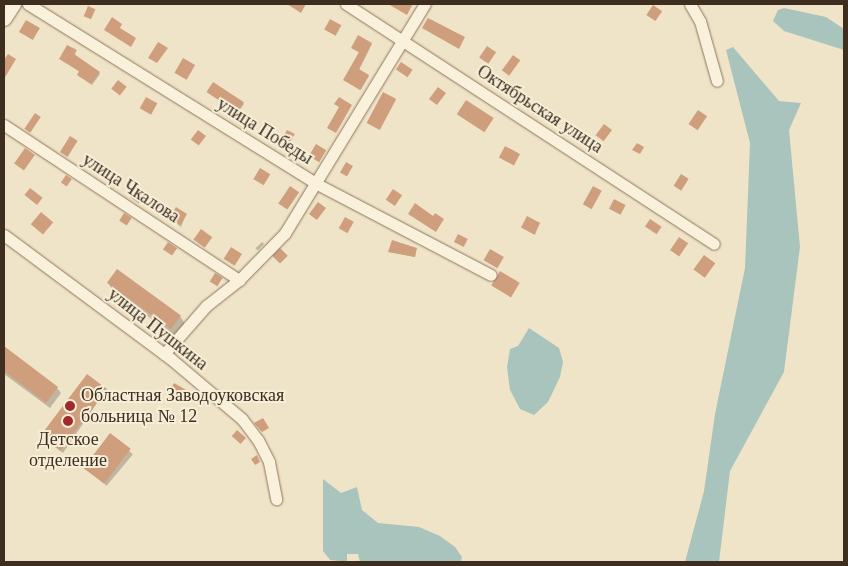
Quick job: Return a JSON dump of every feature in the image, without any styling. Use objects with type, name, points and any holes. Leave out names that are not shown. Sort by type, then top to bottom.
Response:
[{"type":"street","points":[[4,18],[12,4]]},
{"type":"street","name":"улица Победы","points":[[28,4],[316,184],[491,275]]},
{"type":"street","name":"Октябрьская улица","points":[[346,4],[714,244]]},
{"type":"street","points":[[164,354],[206,306],[239,280],[285,233],[425,4]]},
{"type":"street","points":[[690,4],[700,22],[717,81]]},
{"type":"street","name":"улица Чкалова","points":[[4,125],[239,280]]},
{"type":"street","name":"улица Пушкина","points":[[4,235],[164,354],[242,419],[258,440],[269,462],[276,499]]},
{"type":"water","points":[[784,8],[826,17],[844,29],[844,50],[784,31],[773,21],[778,10]]},
{"type":"water","points":[[733,47],[779,101],[801,103],[789,130],[800,247],[784,372],[730,471],[719,562],[685,562],[704,491],[715,414],[745,268],[750,143],[726,50]]},
{"type":"water","points":[[529,328],[559,348],[563,362],[560,377],[548,402],[534,415],[520,409],[510,390],[507,367],[510,349],[518,346]]},
{"type":"water","points":[[323,479],[341,493],[357,487],[362,510],[378,523],[419,527],[440,536],[455,547],[462,557],[461,562],[360,562],[358,554],[347,554],[347,562],[330,560],[323,551]]},
{"type":"building","points":[[287,4],[306,4],[301,13]]},
{"type":"building","points":[[388,4],[413,4],[407,15]]},
{"type":"building","points":[[653,5],[662,11],[655,21],[646,15]]},
{"type":"building","points":[[88,6],[95,9],[91,19],[84,16]]},
{"type":"building","points":[[112,17],[122,24],[120,28],[136,38],[131,47],[104,30]]},
{"type":"building","points":[[428,18],[465,37],[459,49],[422,28]]},
{"type":"building","points":[[330,19],[341,25],[336,36],[324,29]]},
{"type":"building","points":[[26,20],[40,28],[33,40],[19,32]]},
{"type":"building","points":[[358,35],[372,43],[359,69],[369,75],[360,90],[343,80],[359,52],[351,48]]},
{"type":"building","points":[[158,42],[168,48],[157,63],[148,58]]},
{"type":"building","points":[[67,45],[77,50],[74,54],[100,72],[91,84],[77,75],[79,71],[59,59]]},
{"type":"building","points":[[487,46],[496,52],[488,64],[479,58]]},
{"type":"building","points":[[8,54],[16,59],[4,79],[4,60]]},
{"type":"building","points":[[513,55],[520,60],[509,76],[502,70]]},
{"type":"building","points":[[183,58],[195,65],[187,80],[174,73]]},
{"type":"building","points":[[401,62],[413,70],[408,77],[396,69]]},
{"type":"building","points":[[118,80],[127,87],[120,95],[111,89]]},
{"type":"building","points":[[213,82],[244,102],[237,112],[206,92]]},
{"type":"building","points":[[438,87],[446,93],[437,105],[429,99]]},
{"type":"building","points":[[383,92],[396,99],[380,130],[367,123]]},
{"type":"building","points":[[146,97],[157,103],[151,115],[140,108]]},
{"type":"building","points":[[339,97],[352,105],[336,133],[327,128],[339,107],[334,104]]},
{"type":"building","points":[[466,100],[494,118],[484,132],[457,114]]},
{"type":"building","points":[[698,110],[707,116],[698,130],[688,124]]},
{"type":"building","points":[[35,113],[41,117],[30,133],[24,129]]},
{"type":"building","points":[[604,124],[612,130],[604,141],[596,135]]},
{"type":"building","points":[[198,130],[206,136],[199,146],[191,140]]},
{"type":"building","points":[[287,130],[295,134],[290,142],[283,137]]},
{"type":"building","points":[[70,136],[78,141],[68,157],[60,152]]},
{"type":"building","points":[[637,143],[644,147],[640,154],[632,150]]},
{"type":"building","points":[[316,144],[326,150],[319,162],[309,156]]},
{"type":"building","points":[[505,146],[520,154],[514,165],[499,157]]},
{"type":"building","points":[[25,148],[35,155],[24,170],[14,164]]},
{"type":"building","points":[[346,162],[353,166],[347,176],[340,172]]},
{"type":"building","points":[[260,168],[270,174],[264,185],[253,179]]},
{"type":"building","points":[[108,171],[114,175],[109,182],[103,178]]},
{"type":"building","points":[[681,174],[689,179],[681,191],[674,186]]},
{"type":"building","points":[[66,175],[72,179],[67,186],[61,182]]},
{"type":"building","points":[[290,186],[299,192],[287,210],[278,203]]},
{"type":"building","points":[[593,186],[602,191],[592,209],[583,204]]},
{"type":"building","points":[[30,188],[43,198],[37,205],[24,195]]},
{"type":"building","points":[[138,188],[146,194],[139,204],[131,198]]},
{"type":"building","points":[[393,189],[402,195],[395,206],[386,200]]},
{"type":"building","points":[[614,199],[626,205],[621,215],[609,209]]},
{"type":"building","points":[[318,202],[326,208],[317,220],[309,214]]},
{"type":"building","points":[[415,203],[433,216],[435,213],[444,219],[436,232],[408,214]]},
{"type":"building","points":[[176,207],[187,214],[180,225],[169,218]]},
{"type":"building","points":[[41,212],[53,222],[43,235],[31,224]]},
{"type":"building","points":[[124,213],[132,218],[127,225],[119,221]]},
{"type":"building","points":[[527,216],[540,223],[534,235],[521,227]]},
{"type":"building","points":[[345,217],[354,222],[347,233],[339,228]]},
{"type":"building","points":[[650,219],[662,227],[657,234],[645,226]]},
{"type":"building","points":[[201,229],[212,237],[205,248],[193,240]]},
{"type":"building","points":[[458,234],[468,239],[464,247],[454,242]]},
{"type":"building","points":[[679,237],[688,243],[679,256],[670,250]]},
{"type":"building","points":[[392,240],[417,248],[415,257],[388,252]]},
{"type":"building","points":[[168,242],[177,248],[172,256],[163,249]]},
{"type":"building","points":[[231,247],[242,254],[235,266],[224,259]]},
{"type":"building","points":[[280,248],[288,256],[280,264],[272,256]]},
{"type":"building","points":[[490,249],[504,257],[497,268],[484,260]]},
{"type":"building","points":[[704,255],[715,263],[705,278],[693,270]]},
{"type":"building","points":[[117,269],[181,315],[171,329],[107,283]]},
{"type":"building","points":[[500,271],[520,283],[511,297],[491,286]]},
{"type":"building","points":[[215,273],[223,278],[217,286],[210,281]]},
{"type":"building","points":[[4,346],[58,387],[46,403],[4,371]]},
{"type":"building","name":"Детское отделение","points":[[87,374],[107,389],[61,451],[41,435]]},
{"type":"building","points":[[174,383],[186,390],[179,403],[166,396]]},
{"type":"building","points":[[263,418],[269,428],[262,432],[254,423]]},
{"type":"building","points":[[237,430],[246,438],[241,444],[232,436]]},
{"type":"building","points":[[110,433],[131,449],[104,484],[84,468]]},
{"type":"building","points":[[257,455],[260,462],[255,465],[251,459]]},
{"type":"place","name":"Областная Заводоуковская больница № 12","points":[[70,406]]},
{"type":"place","name":"Детское отделение","points":[[68,421]]}]
